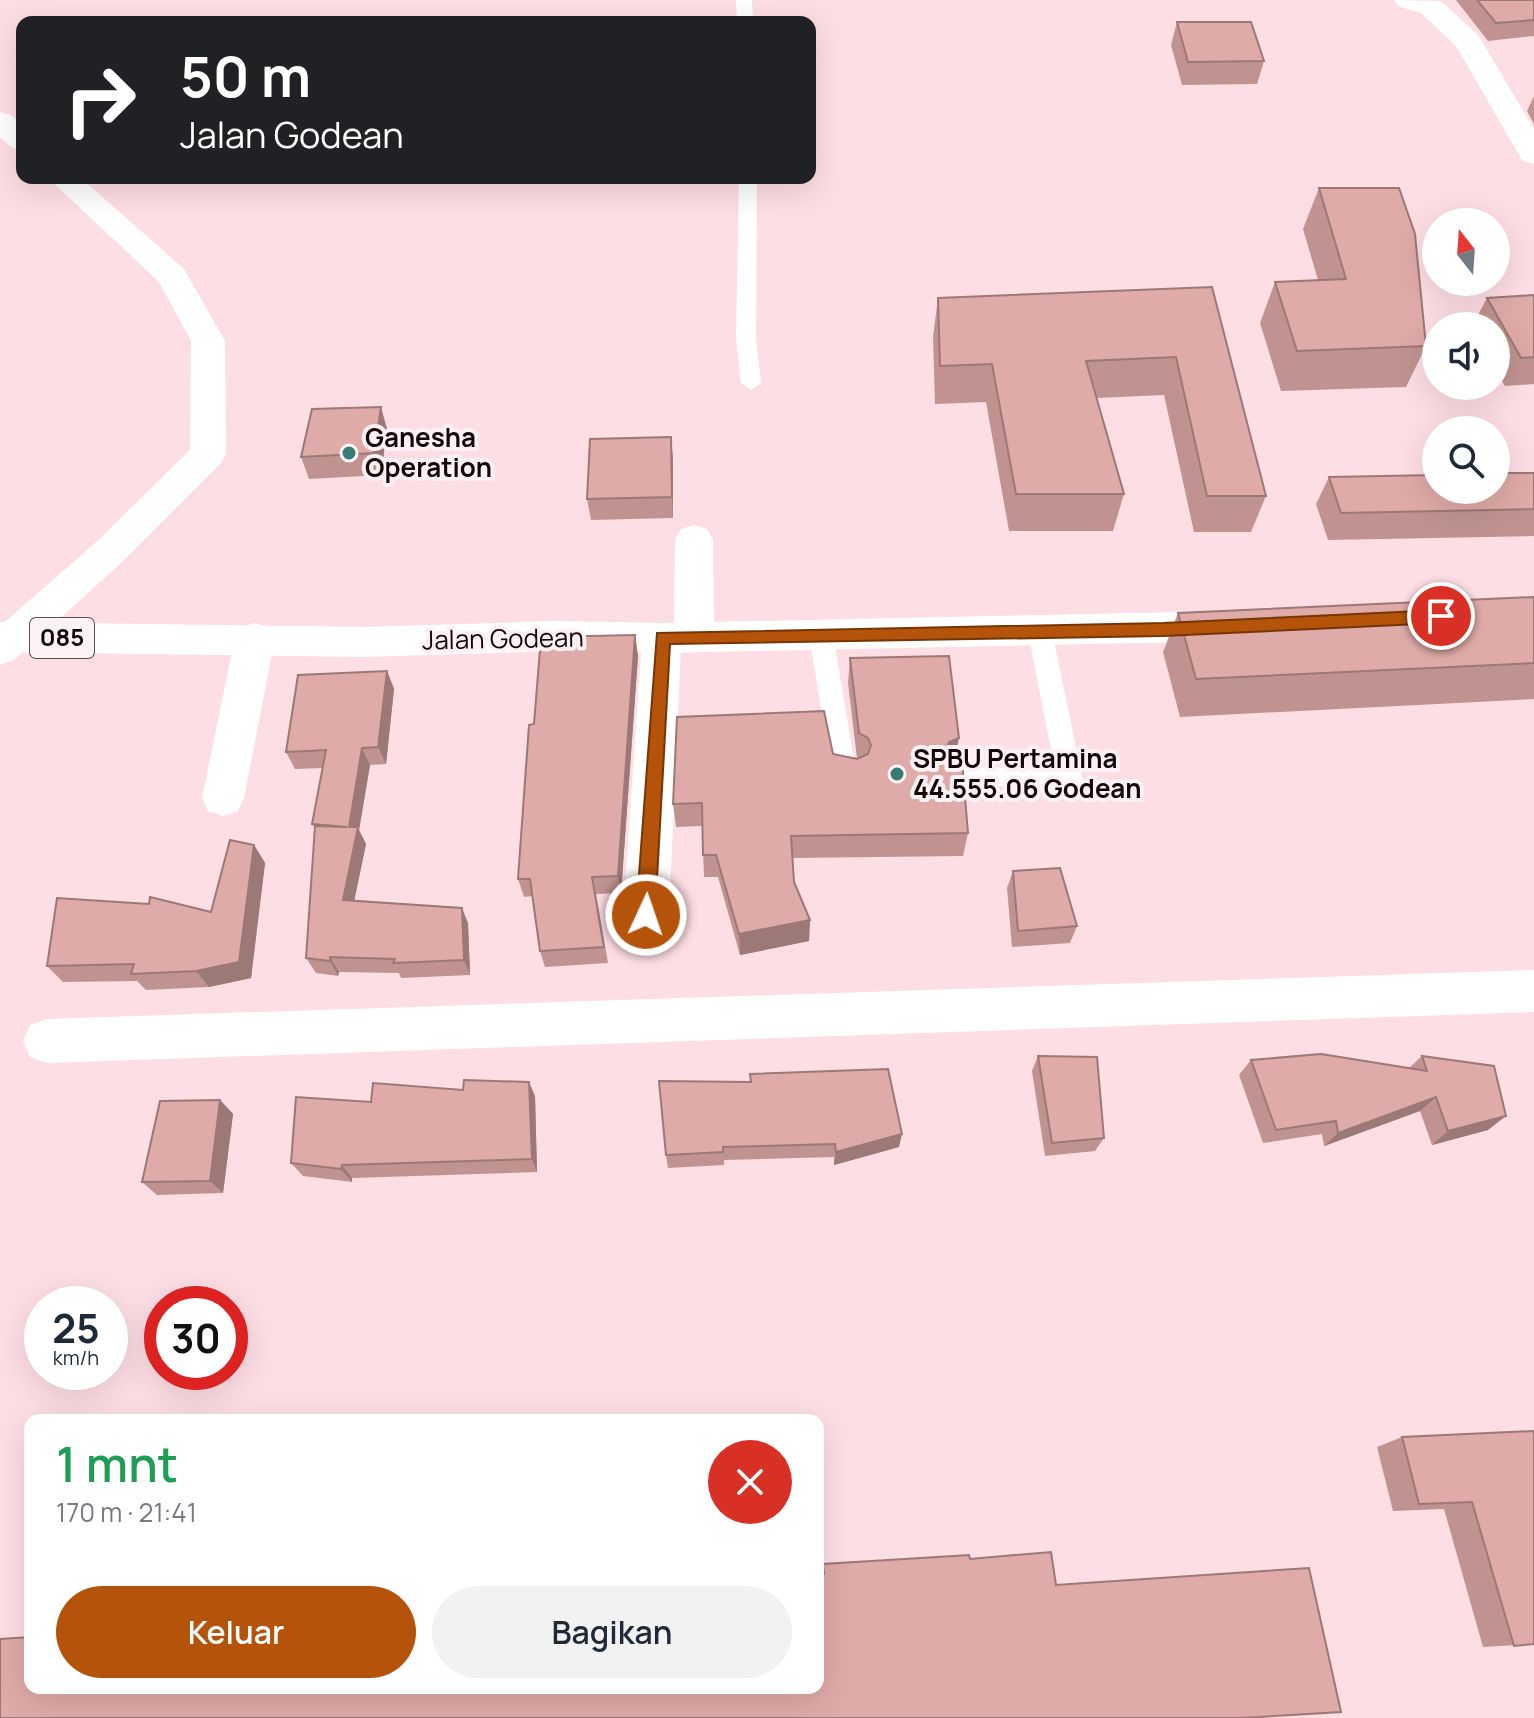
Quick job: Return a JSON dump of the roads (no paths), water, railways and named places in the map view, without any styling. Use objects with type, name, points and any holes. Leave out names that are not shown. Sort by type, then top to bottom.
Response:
[{"type":"street","points":[[1422,2],[1468,41],[1534,155]]},
{"type":"street","points":[[0,121],[16,136]]},
{"type":"street","points":[[0,649],[107,554],[208,454],[208,341],[172,276],[70,184]]},
{"type":"street","points":[[646,915],[678,637],[694,539]]},
{"type":"street","name":"Jalan Godean","points":[[0,637],[255,638],[364,642],[556,636],[1040,632],[1271,625]]},
{"type":"street","points":[[223,798],[255,638]]},
{"type":"street","points":[[47,1041],[1534,991]]},
{"type":"lane","points":[[748,184],[746,339],[751,383]]},
{"type":"lane","points":[[956,775],[1070,781],[1040,632]]},
{"type":"lane","points":[[821,634],[843,770],[854,770]]},
{"type":"place","name":"Ganesha Operation","points":[[349,453]]},
{"type":"place","name":"SPBU Pertamina 44.555.06 Godean","points":[[897,774]]}]
